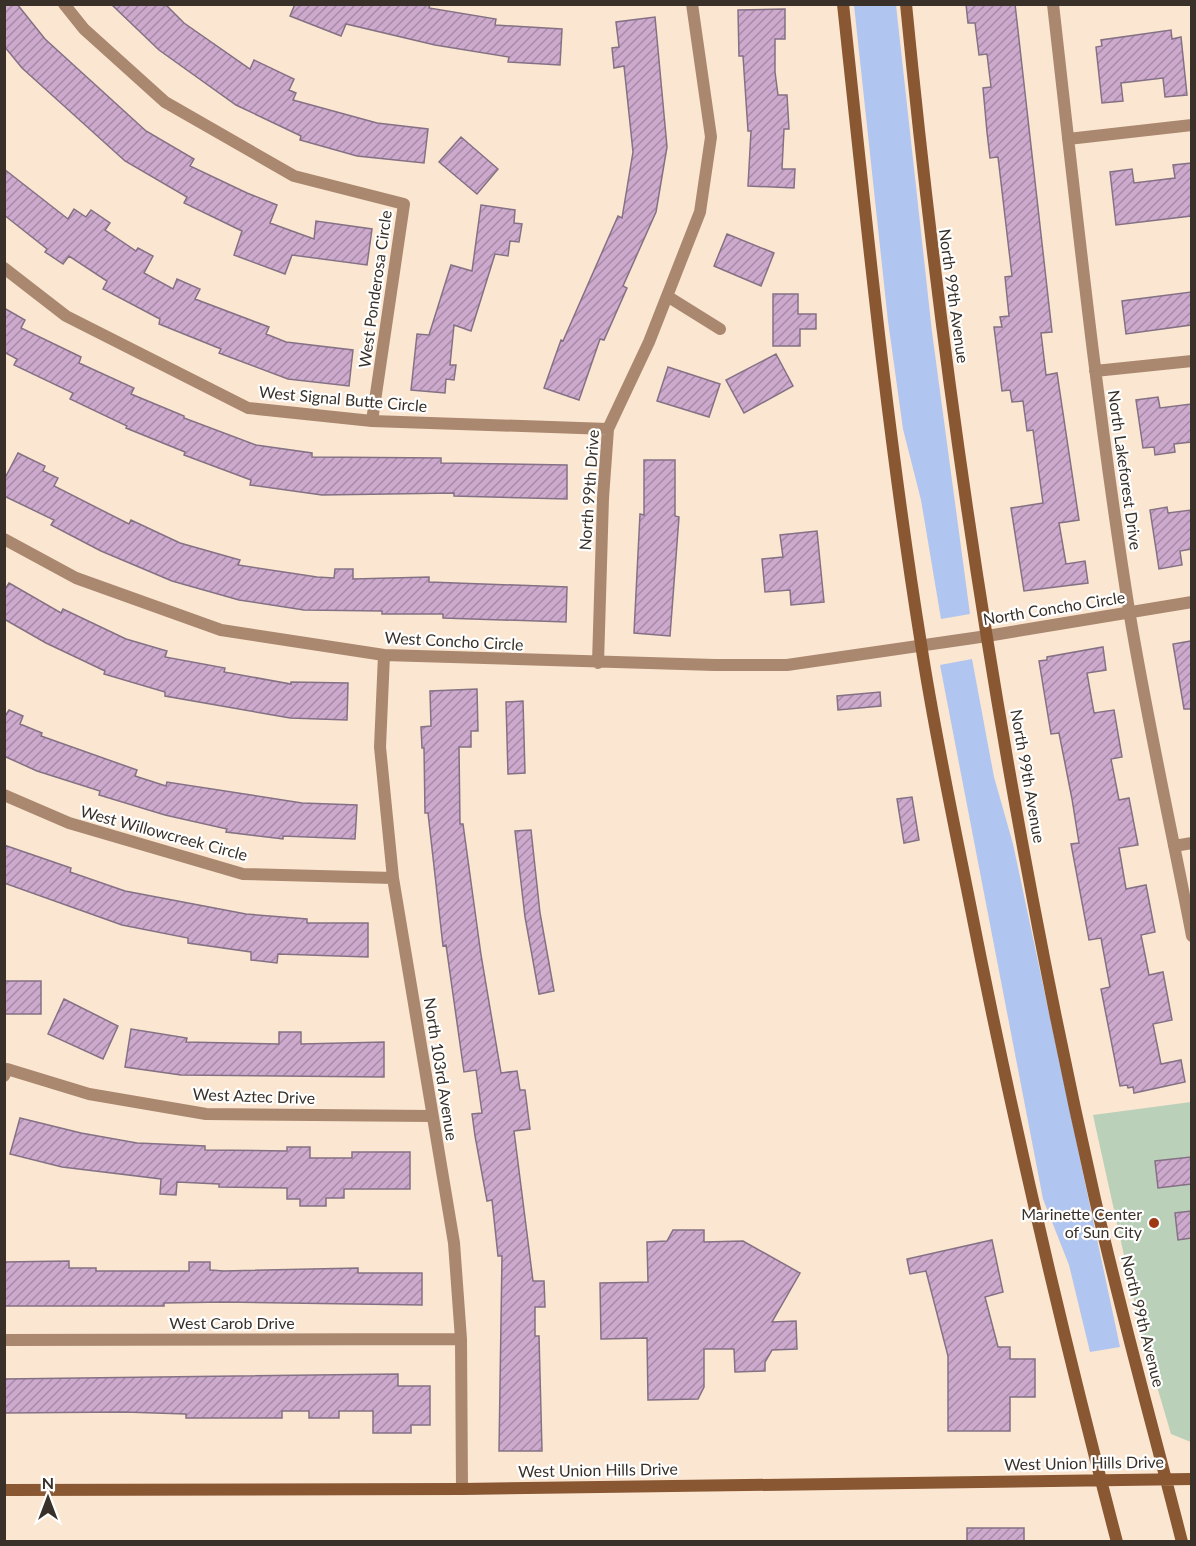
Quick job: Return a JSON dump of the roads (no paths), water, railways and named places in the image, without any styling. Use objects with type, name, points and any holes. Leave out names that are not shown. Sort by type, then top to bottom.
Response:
[{"type":"main road","points":[[843,4],[878,324],[921,646],[1007,1087],[1117,1542]]},
{"type":"main road","name":"North 99th Avenue","points":[[906,4],[934,281],[987,636],[1042,942],[1096,1200],[1182,1542]]},
{"type":"main road","name":"West Union Hills Drive","points":[[4,1490],[462,1489],[1100,1478],[1191,1479]]},
{"type":"street","name":"West Ponderosa Circle","points":[[64,4],[84,30],[165,102],[294,176],[404,204],[372,421]]},
{"type":"street","name":"North 99th Drive","points":[[598,663],[603,498],[608,429],[649,342],[700,212],[711,137],[692,4]]},
{"type":"street","name":"North Lakeforest Drive","points":[[1053,4],[1083,287],[1129,613],[1191,936]]},
{"type":"street","points":[[1068,139],[1191,126]]},
{"type":"street","name":"West Signal Butte Circle","points":[[4,268],[66,316],[248,408],[372,421],[608,429]]},
{"type":"street","points":[[667,296],[720,329]]},
{"type":"street","points":[[1095,371],[1191,361]]},
{"type":"street","name":"West Concho Circle","points":[[4,539],[76,578],[221,630],[384,655],[753,666],[831,659],[921,646]]},
{"type":"street","name":"North Concho Circle","points":[[921,646],[1191,602]]},
{"type":"street","name":"North 103rd Avenue","points":[[384,655],[380,747],[393,878],[454,1243],[460,1339],[462,1489]]},
{"type":"street","name":"West Willowcreek Circle","points":[[4,795],[69,823],[243,873],[393,878]]},
{"type":"street","points":[[1174,846],[1191,843]]},
{"type":"street","name":"West Aztec Drive","points":[[6,1073],[89,1094],[206,1114],[432,1116]]},
{"type":"street","name":"West Carob Drive","points":[[4,1340],[460,1339]]},
{"type":"water","points":[[854,5],[896,5],[932,332],[970,614],[941,619],[921,500],[903,429],[888,321]]},
{"type":"water","points":[[972,659],[994,777],[1013,844],[1120,1347],[1090,1352],[1069,1265],[1043,1199],[940,665]]},
{"type":"place","name":"Marinette Center of Sun City","points":[[1154,1223]]}]
